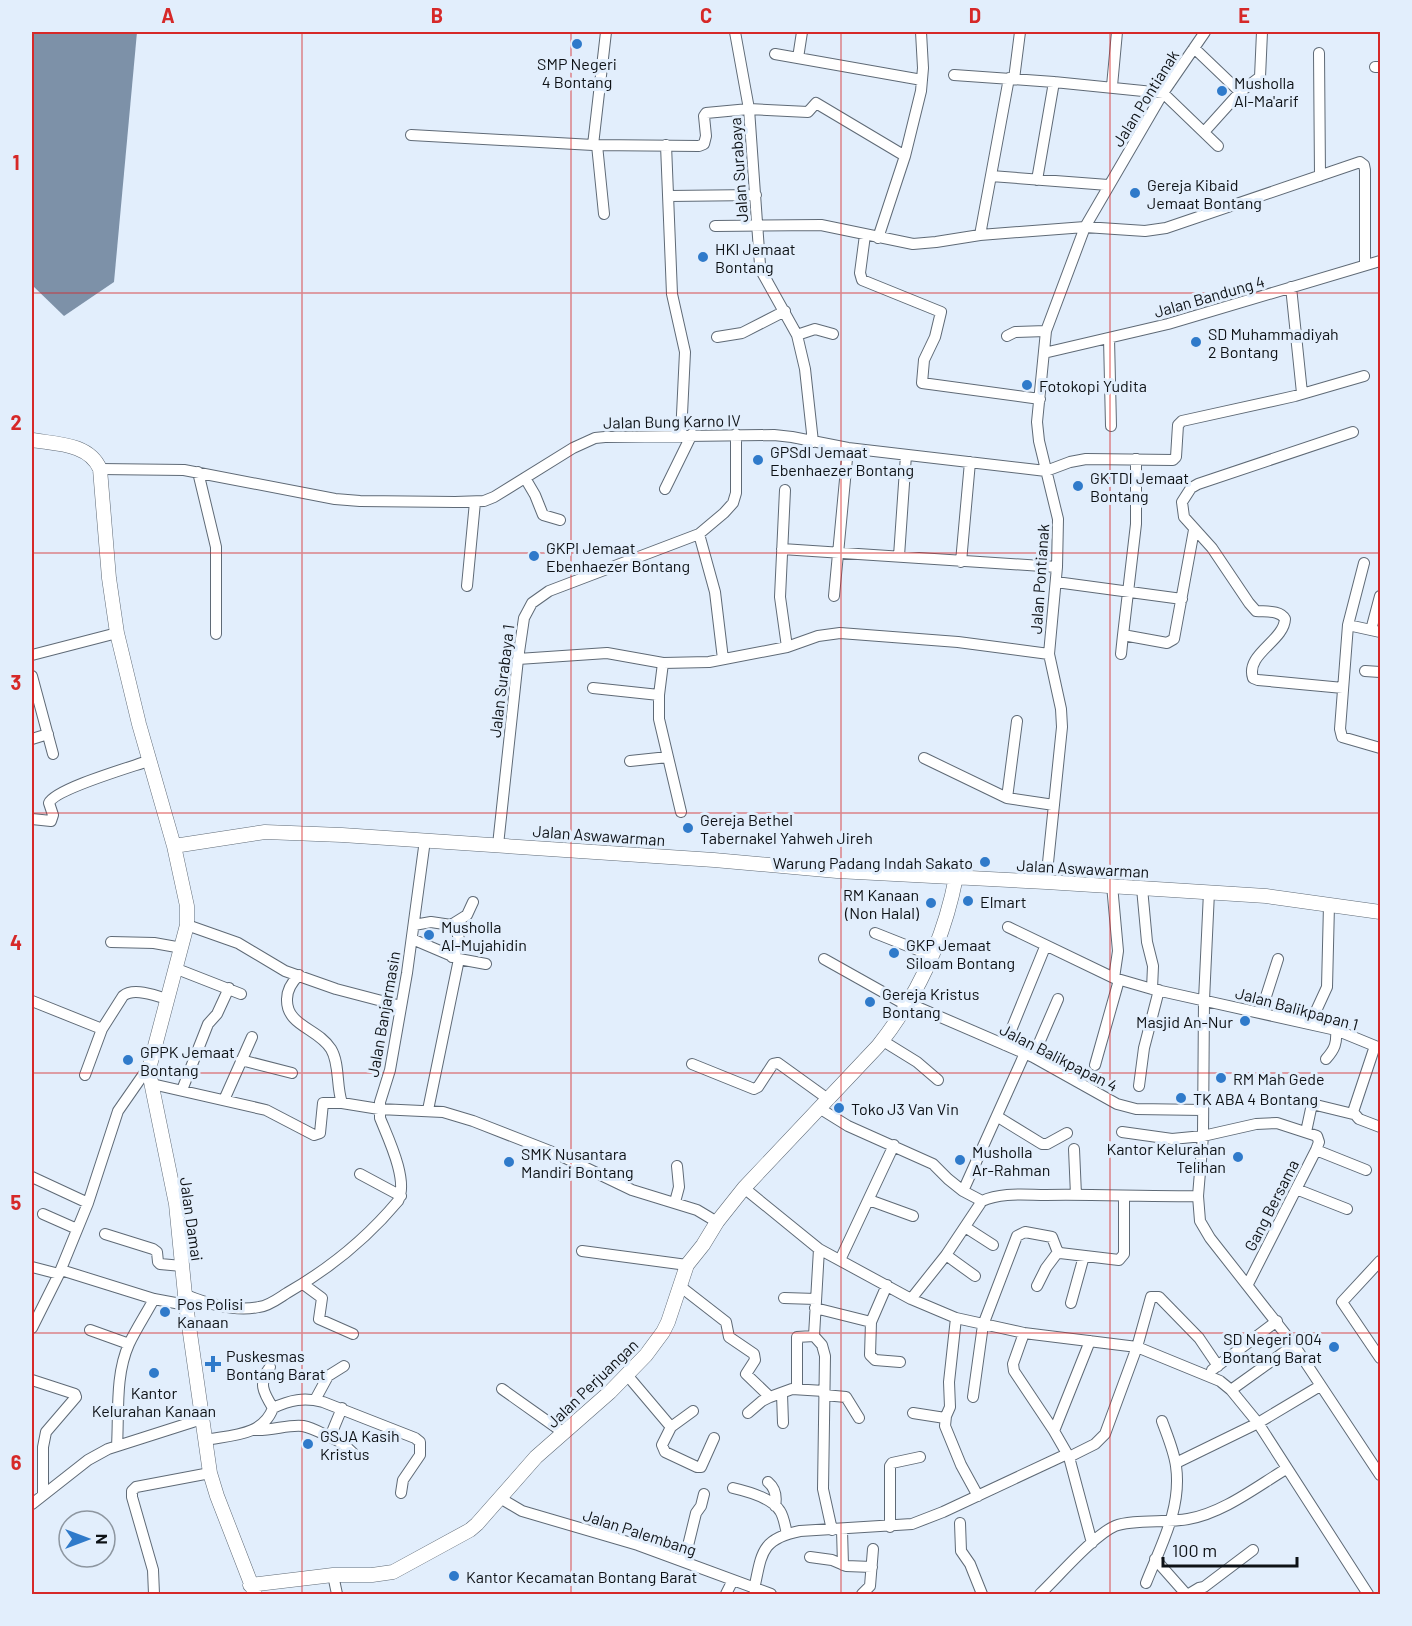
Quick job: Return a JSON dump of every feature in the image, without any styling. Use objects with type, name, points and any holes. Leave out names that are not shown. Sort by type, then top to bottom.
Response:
[{"type":"street","points":[[604,214],[595,145],[606,32]]},
{"type":"street","name":"Jalan Surabaya","points":[[735,32],[749,109],[759,256],[763,274],[797,335],[805,369],[813,442]]},
{"type":"street","points":[[798,58],[802,32]]},
{"type":"street","points":[[878,238],[905,156],[922,80],[921,32]]},
{"type":"street","points":[[980,235],[1020,32]]},
{"type":"street","points":[[1112,86],[1117,32]]},
{"type":"street","name":"Jalan Pontianak","points":[[1046,882],[1062,726],[1049,654],[1057,567],[1058,519],[1039,441],[1037,422],[1046,331],[1085,227],[1163,93],[1205,32]]},
{"type":"street","points":[[1204,132],[1240,92],[1260,77],[1262,32]]},
{"type":"street","points":[[1194,48],[1240,92]]},
{"type":"street","points":[[1319,53],[1320,176]]},
{"type":"street","points":[[775,54],[922,80]]},
{"type":"street","points":[[954,75],[1112,86],[1163,93],[1218,146]]},
{"type":"street","points":[[1037,180],[1054,82]]},
{"type":"street","points":[[411,135],[595,145],[704,144],[706,141],[704,116],[706,113],[749,109],[808,111],[813,104],[818,103],[905,156]]},
{"type":"street","points":[[665,489],[686,434],[684,352],[672,294],[666,145]]},
{"type":"street","points":[[716,226],[821,225],[904,243],[922,244],[980,235],[1085,227],[1145,231],[1166,228],[1320,176],[1357,161],[1364,165],[1365,265]]},
{"type":"street","points":[[991,176],[1108,185]]},
{"type":"street","points":[[669,196],[756,195]]},
{"type":"street","points":[[865,235],[860,273],[862,280],[940,312],[936,338],[924,360],[922,383],[1040,399]]},
{"type":"street","name":"Jalan Bandung 4","points":[[1044,353],[1168,324],[1365,265],[1379,265]]},
{"type":"street","points":[[1291,287],[1302,393]]},
{"type":"street","points":[[717,337],[742,333],[785,312]]},
{"type":"street","points":[[797,335],[815,328],[834,334]]},
{"type":"street","points":[[1007,336],[1015,332],[1046,331]]},
{"type":"street","points":[[1109,338],[1112,426]]},
{"type":"street","points":[[1046,471],[1078,460],[1175,459],[1178,425],[1182,421],[1302,393],[1364,375]]},
{"type":"street","points":[[1343,688],[1253,678],[1252,673],[1256,661],[1285,624],[1282,615],[1253,607],[1212,548],[1184,518],[1182,502],[1191,488],[1198,484],[1353,432]]},
{"type":"street","name":"Jalan Bung Karno IV","points":[[100,469],[171,469],[198,472],[244,483],[360,501],[475,502],[494,497],[573,448],[595,438],[736,434],[792,436],[848,448],[1046,471]]},
{"type":"street","name":"Jalan Surabaya 1","points":[[498,845],[518,659],[527,610],[538,597],[699,534],[724,513],[735,498],[737,486],[736,434]]},
{"type":"street","points":[[32,440],[75,447],[92,457],[100,469]]},
{"type":"street","points":[[834,596],[848,448]]},
{"type":"street","points":[[899,556],[906,455]]},
{"type":"street","points":[[1121,654],[1136,524],[1136,459]]},
{"type":"street","points":[[961,562],[970,462]]},
{"type":"street","name":"Jalan Damai","points":[[100,469],[109,578],[117,633],[148,761],[174,846],[186,897],[188,925],[150,1065],[152,1084],[176,1204],[186,1300],[210,1473],[253,1590]]},
{"type":"street","points":[[198,472],[216,547],[216,634]]},
{"type":"street","points":[[525,478],[543,515],[560,520]]},
{"type":"street","points":[[784,490],[780,597],[787,646]]},
{"type":"street","points":[[467,586],[475,502]]},
{"type":"street","points":[[1123,635],[1171,642],[1174,639],[1194,530]]},
{"type":"street","points":[[699,534],[715,592],[723,659]]},
{"type":"street","points":[[782,549],[1057,567]]},
{"type":"street","points":[[1364,563],[1343,688],[1340,734],[1342,737],[1380,748]]},
{"type":"street","points":[[1056,582],[1182,599]]},
{"type":"street","points":[[1352,626],[1376,631],[1380,596]]},
{"type":"street","points":[[32,655],[117,633]]},
{"type":"street","points":[[518,659],[614,653],[663,663],[723,659],[787,646],[818,636],[853,633],[958,642],[1049,654]]},
{"type":"street","points":[[663,663],[659,719],[681,812]]},
{"type":"street","points":[[1365,671],[1380,672]]},
{"type":"street","points":[[32,676],[53,753]]},
{"type":"street","points":[[593,688],[659,695]]},
{"type":"street","points":[[1007,798],[1017,721]]},
{"type":"street","points":[[32,739],[48,734]]},
{"type":"street","points":[[630,761],[668,757]]},
{"type":"street","points":[[924,758],[1007,798],[1054,805]]},
{"type":"street","points":[[32,819],[51,821],[53,815],[49,803],[52,797],[69,788],[148,761]]},
{"type":"street","name":"Jalan Aswawarman","points":[[174,846],[265,832],[285,832],[714,860],[837,871],[1112,885],[1266,896],[1380,912]]},
{"type":"street","name":"Jalan Banjarmasin","points":[[379,1109],[390,1070],[401,1006],[424,840]]},
{"type":"street","name":"Jalan Perjuangan","points":[[253,1590],[333,1575],[383,1574],[400,1569],[470,1530],[484,1518],[536,1457],[627,1375],[663,1332],[687,1265],[704,1245],[717,1222],[744,1188],[883,1041],[907,1004],[933,956],[944,928],[956,877]]},
{"type":"street","points":[[1095,1065],[1116,979],[1118,951],[1112,885]]},
{"type":"street","points":[[1139,1086],[1156,989],[1147,942],[1142,888]]},
{"type":"street","points":[[1209,892],[1204,1000],[1203,1136],[1198,1196],[1200,1221],[1294,1345],[1380,1475]]},
{"type":"street","points":[[451,925],[467,915],[473,902]]},
{"type":"street","points":[[1310,1024],[1327,987],[1329,905]]},
{"type":"street","points":[[414,925],[431,922],[451,925],[459,934],[428,1110]]},
{"type":"street","points":[[188,925],[238,943],[285,971],[336,989],[401,1006]]},
{"type":"street","name":"Jalan Balikpapan 1","points":[[1008,927],[1045,947],[1116,979],[1336,1030],[1378,1047]]},
{"type":"street","points":[[874,933],[933,956]]},
{"type":"street","points":[[412,939],[456,958],[486,964]]},
{"type":"street","points":[[111,942],[154,943],[182,948]]},
{"type":"street","points":[[1005,1044],[1045,947]]},
{"type":"street","name":"Jalan Balikpapan 4","points":[[824,959],[907,1004],[1029,1055],[1117,1104],[1127,1107],[1203,1110]]},
{"type":"street","points":[[1261,1012],[1278,959]]},
{"type":"street","points":[[177,969],[241,994]]},
{"type":"street","points":[[298,975],[286,996],[288,1011],[296,1022],[321,1037],[331,1049],[340,1103]]},
{"type":"street","points":[[182,1090],[208,1024],[217,1014],[229,988]]},
{"type":"street","points":[[85,1075],[102,1029],[123,996],[128,992],[168,999]]},
{"type":"street","points":[[963,1191],[1058,999]]},
{"type":"street","points":[[32,1001],[102,1029]]},
{"type":"street","points":[[1326,1059],[1335,1049],[1336,1030]]},
{"type":"street","points":[[224,1100],[252,1037]]},
{"type":"street","points":[[883,1041],[916,1062],[938,1080]]},
{"type":"street","points":[[1353,1114],[1378,1047]]},
{"type":"street","points":[[242,1060],[292,1073]]},
{"type":"street","points":[[692,1064],[754,1089],[758,1087],[773,1064],[778,1063],[848,1126],[933,1164],[963,1191],[982,1201]]},
{"type":"street","points":[[32,1328],[60,1272],[88,1203],[117,1111],[150,1065]]},
{"type":"street","points":[[152,1084],[274,1113],[314,1135],[320,1133],[322,1105],[325,1102],[379,1109],[443,1112],[473,1121],[555,1153],[624,1186],[697,1210],[717,1222]]},
{"type":"street","points":[[1122,1132],[1165,1138],[1203,1136],[1277,1123],[1306,1132],[1312,1104],[1353,1114],[1359,1119],[1380,1127]]},
{"type":"street","points":[[32,1268],[60,1272],[154,1299],[186,1300],[240,1309],[264,1306],[303,1284],[343,1256],[392,1208],[401,1196],[401,1180],[379,1109]]},
{"type":"street","points":[[998,1117],[1042,1144],[1047,1144],[1067,1133]]},
{"type":"street","name":"Gang Bersama","points":[[1248,1284],[1316,1150],[1319,1139],[1306,1132]]},
{"type":"street","points":[[840,1260],[894,1145]]},
{"type":"street","points":[[1074,1149],[1076,1195]]},
{"type":"street","points":[[1316,1150],[1366,1170]]},
{"type":"street","points":[[675,1202],[679,1187],[677,1166]]},
{"type":"street","points":[[360,1174],[401,1196]]},
{"type":"street","points":[[32,1177],[88,1203]]},
{"type":"street","points":[[744,1188],[819,1249],[911,1299],[956,1318],[1024,1333],[1137,1347],[1220,1382],[1231,1390],[1258,1423],[1368,1594]]},
{"type":"street","points":[[1296,1189],[1347,1209]]},
{"type":"street","points":[[911,1299],[946,1255],[982,1201],[1003,1195],[1198,1196]]},
{"type":"street","points":[[1058,1252],[1117,1260],[1123,1257],[1124,1197]]},
{"type":"street","points":[[869,1200],[913,1216]]},
{"type":"street","points":[[43,1214],[77,1229]]},
{"type":"street","points":[[965,1227],[993,1245]]},
{"type":"street","points":[[973,1397],[983,1325],[1017,1236],[1025,1232],[1052,1237],[1058,1252]]},
{"type":"street","points":[[105,1234],[153,1249],[157,1252],[160,1264],[182,1266]]},
{"type":"street","points":[[819,1249],[814,1336],[825,1352],[823,1489],[840,1535],[843,1565]]},
{"type":"street","points":[[582,1251],[687,1265]]},
{"type":"street","points":[[1037,1286],[1046,1268],[1058,1252]]},
{"type":"street","points":[[946,1255],[975,1276]]},
{"type":"street","points":[[1071,1304],[1084,1256]]},
{"type":"street","points":[[1380,1261],[1342,1302],[1380,1358]]},
{"type":"street","points":[[303,1284],[322,1298],[319,1319],[353,1334]]},
{"type":"street","points":[[887,1285],[871,1322],[871,1357],[875,1360],[900,1362]]},
{"type":"street","points":[[681,1287],[726,1322],[729,1337],[754,1354],[755,1360],[746,1374],[770,1397]]},
{"type":"street","points":[[764,1592],[762,1556],[767,1545],[787,1534],[840,1535],[926,1520],[978,1496],[1069,1460],[1095,1444],[1105,1434],[1137,1347],[1151,1297],[1157,1296],[1199,1338],[1218,1366]]},
{"type":"street","points":[[784,1298],[816,1304],[871,1322]]},
{"type":"street","points":[[117,1446],[120,1382],[129,1344],[154,1299]]},
{"type":"street","points":[[956,1318],[949,1382],[950,1407],[945,1418],[945,1426],[961,1465],[978,1496]]},
{"type":"street","points":[[1204,1376],[1276,1321]]},
{"type":"street","points":[[90,1330],[129,1344]]},
{"type":"street","points":[[1024,1333],[1013,1364],[1014,1371],[1054,1431],[1069,1460],[1092,1543]]},
{"type":"street","points":[[797,1389],[797,1337],[814,1336]]},
{"type":"street","points":[[1054,1431],[1090,1341]]},
{"type":"street","points":[[1231,1390],[1294,1345]]},
{"type":"street","points":[[315,1400],[328,1376],[344,1366]]},
{"type":"street","points":[[270,1367],[261,1382],[262,1389],[273,1408]]},
{"type":"street","points":[[627,1375],[671,1426]]},
{"type":"street","points":[[32,1380],[75,1394],[76,1397],[46,1432],[43,1448],[42,1495]]},
{"type":"street","points":[[1176,1463],[1258,1423],[1320,1386]]},
{"type":"street","points":[[502,1389],[564,1433]]},
{"type":"street","points":[[748,1413],[770,1397],[797,1389],[846,1397],[860,1418]]},
{"type":"street","points":[[782,1394],[783,1423]]},
{"type":"street","points":[[255,1430],[269,1419],[273,1408],[293,1400],[315,1400],[342,1408],[415,1438],[420,1442],[420,1455],[403,1480],[401,1493]]},
{"type":"street","points":[[330,1437],[342,1408]]},
{"type":"street","points":[[693,1411],[671,1426],[662,1445],[663,1450],[697,1467],[703,1466],[714,1438]]},
{"type":"street","points":[[913,1413],[945,1418]]},
{"type":"street","points":[[1146,1583],[1171,1522],[1177,1498],[1176,1463],[1162,1421]]},
{"type":"street","points":[[32,1504],[88,1460],[108,1449],[203,1429],[267,1431],[302,1426],[342,1443],[354,1454]]},
{"type":"street","points":[[890,1527],[890,1466],[892,1463],[920,1457]]},
{"type":"street","points":[[1040,1594],[1107,1531],[1119,1525],[1171,1522],[1215,1511],[1286,1469]]},
{"type":"street","points":[[154,1594],[153,1570],[132,1491],[136,1487],[210,1473]]},
{"type":"street","points":[[768,1482],[773,1486],[776,1495],[775,1506]]},
{"type":"street","points":[[733,1488],[771,1502],[781,1512],[787,1534]]},
{"type":"street","points":[[684,1562],[697,1511],[704,1494]]},
{"type":"street","name":"Jalan Palembang","points":[[500,1498],[522,1511],[638,1545],[764,1592]]},
{"type":"street","points":[[960,1523],[961,1551],[970,1564],[982,1594]]},
{"type":"street","points":[[862,1594],[870,1586],[873,1549]]},
{"type":"street","points":[[1155,1559],[1187,1594],[1199,1588],[1206,1591],[1253,1550]]},
{"type":"street","points":[[810,1557],[832,1560],[843,1565],[872,1567]]},
{"type":"street","points":[[333,1575],[337,1594]]},
{"type":"street","points":[[726,1594],[733,1580]]},
{"type":"water","points":[[32,32],[137,32],[114,282],[64,316],[32,285]]},
{"type":"place","name":"SMP Negeri 4 Bontang","points":[[577,44]]},
{"type":"place","name":"Musholla Al-Ma'arif","points":[[1222,91]]},
{"type":"place","name":"Gereja Kibaid Jemaat Bontang","points":[[1135,193]]},
{"type":"place","name":"HKI Jemaat Bontang","points":[[703,257]]},
{"type":"place","name":"SD Muhammadiyah 2 Bontang","points":[[1196,342]]},
{"type":"place","name":"Fotokopi Yudita","points":[[1027,385]]},
{"type":"place","name":"GPSdI Jemaat Ebenhaezer Bontang","points":[[758,460]]},
{"type":"place","name":"GKTDI Jemaat Bontang","points":[[1078,486]]},
{"type":"place","name":"GKPI Jemaat Ebenhaezer Bontang","points":[[534,556]]},
{"type":"place","name":"Gereja Bethel Tabernakel Yahweh Jireh","points":[[688,828]]},
{"type":"place","name":"Warung Padang Indah Sakato","points":[[985,862]]},
{"type":"place","name":"Elmart","points":[[968,901]]},
{"type":"place","name":"RM Kanaan (Non Halal)","points":[[931,903]]},
{"type":"place","name":"Musholla Al-Mujahidin","points":[[429,935]]},
{"type":"place","name":"GKP Jemaat Siloam Bontang","points":[[894,953]]},
{"type":"place","name":"Gereja Kristus Bontang","points":[[870,1002]]},
{"type":"place","name":"Masjid An-Nur","points":[[1245,1021]]},
{"type":"place","name":"GPPK Jemaat Bontang","points":[[128,1060]]},
{"type":"place","name":"RM Mah Gede","points":[[1221,1078]]},
{"type":"place","name":"TK ABA 4 Bontang","points":[[1181,1098]]},
{"type":"place","name":"Toko J3 Van Vin","points":[[839,1108]]},
{"type":"place","name":"Kantor Kelurahan Telihan","points":[[1238,1157]]},
{"type":"place","name":"Musholla Ar-Rahman","points":[[960,1160]]},
{"type":"place","name":"SMK Nusantara Mandiri Bontang","points":[[509,1162]]},
{"type":"place","name":"Pos Polisi Kanaan","points":[[165,1312]]},
{"type":"place","name":"SD Negeri 004 Bontang Barat","points":[[1334,1347]]},
{"type":"place","name":"Puskesmas Bontang Barat","points":[[213,1364]]},
{"type":"place","name":"Kantor Kelurahan Kanaan","points":[[154,1373]]},
{"type":"place","name":"GSJA Kasih Kristus","points":[[308,1444]]},
{"type":"place","name":"Kantor Kecamatan Bontang Barat","points":[[454,1576]]}]
